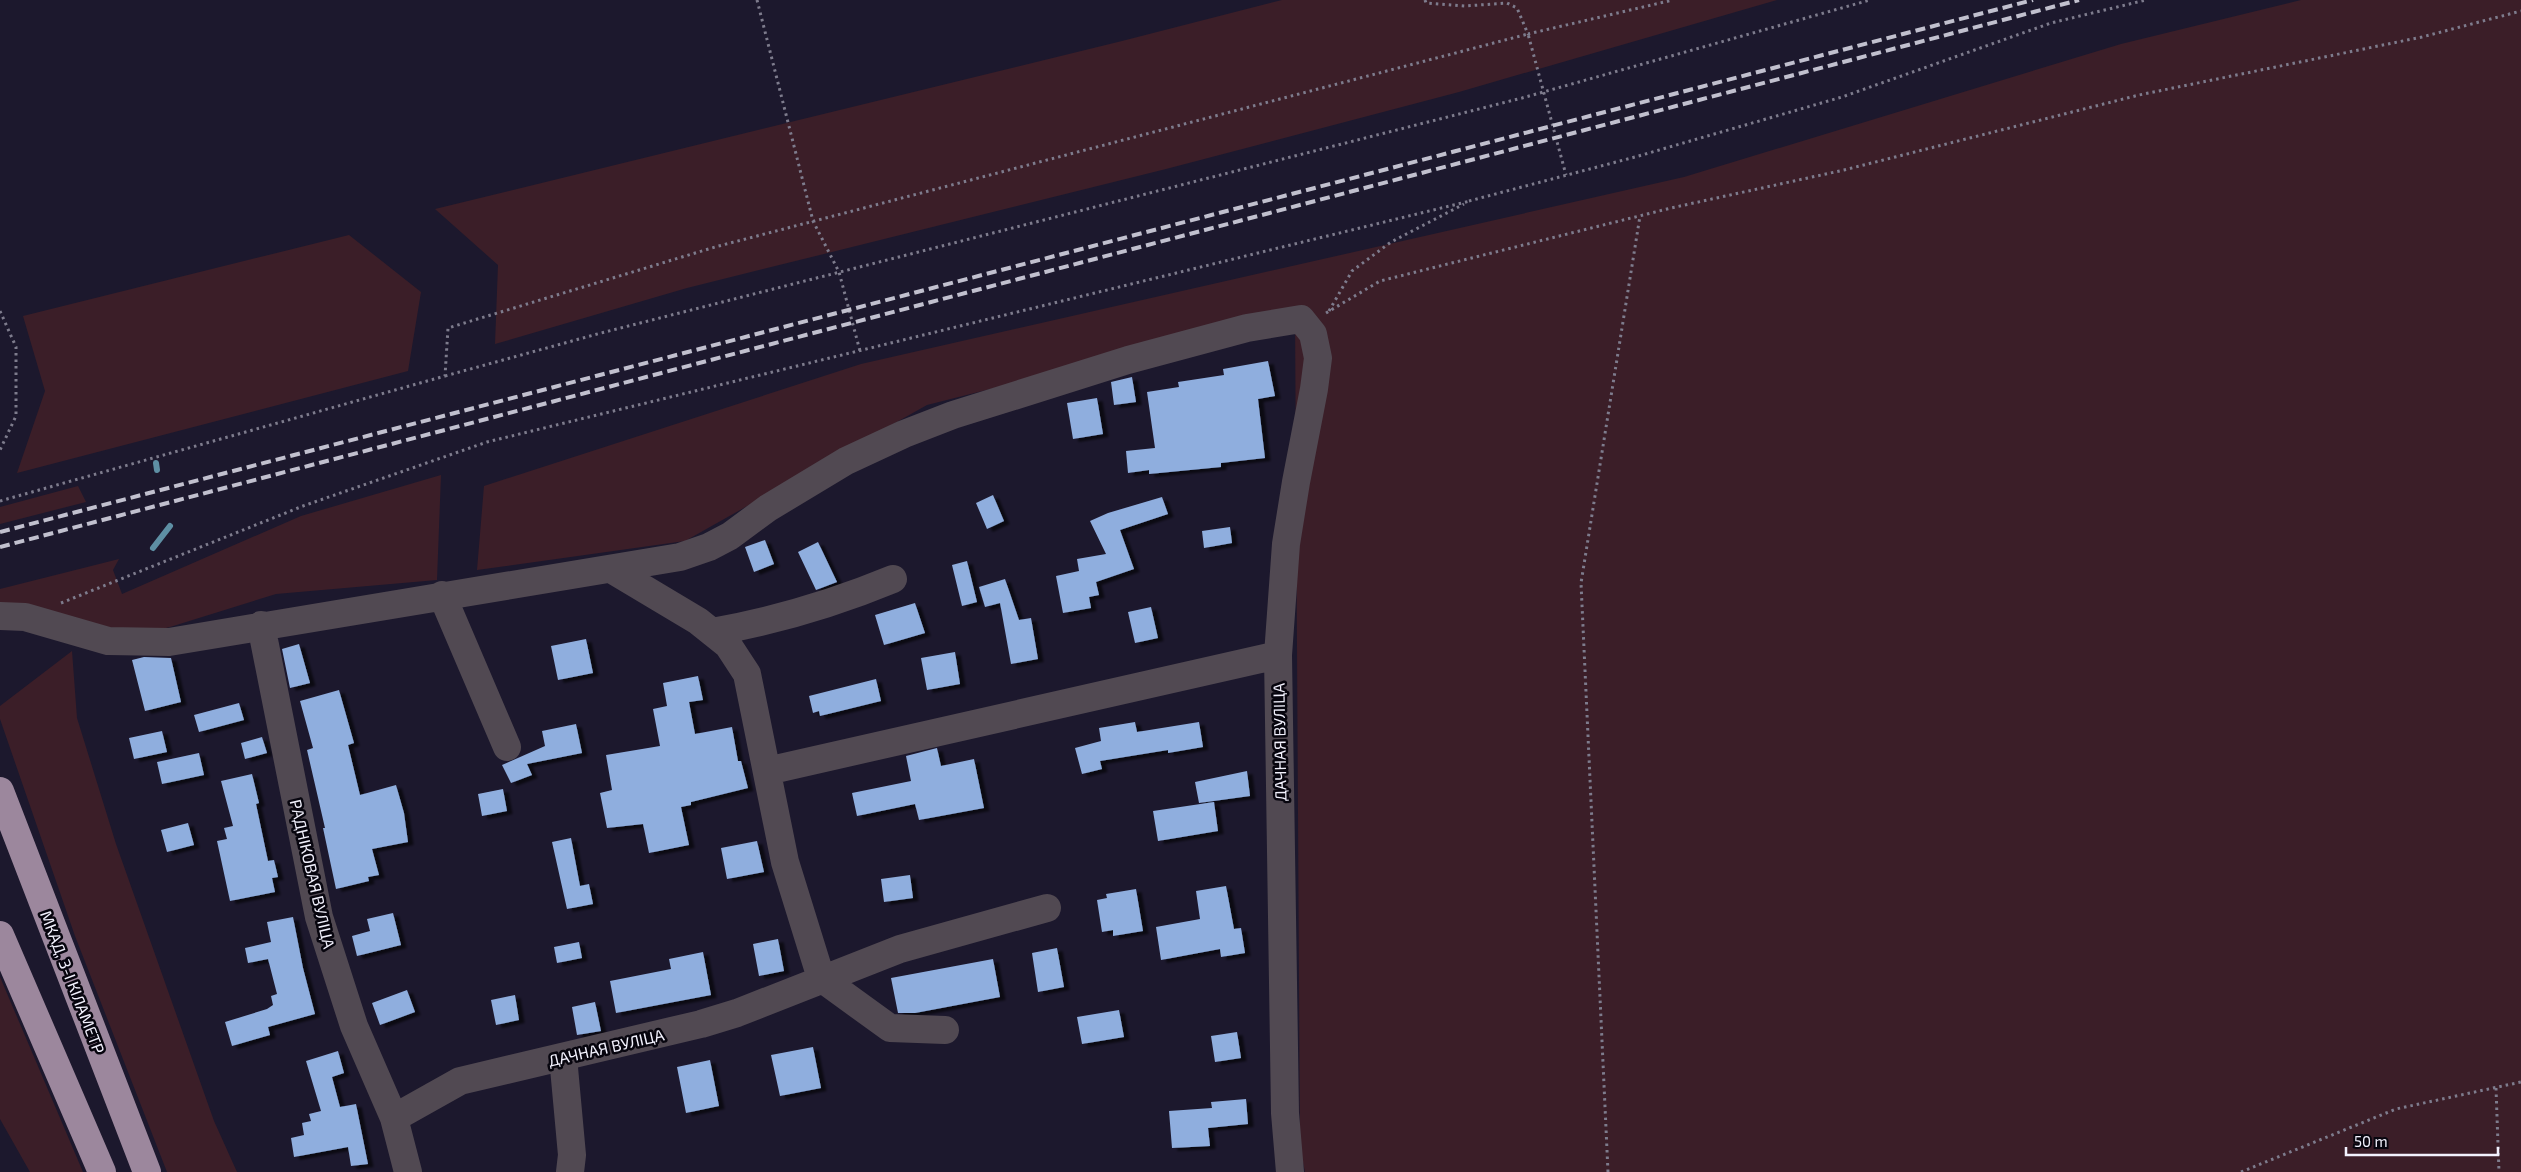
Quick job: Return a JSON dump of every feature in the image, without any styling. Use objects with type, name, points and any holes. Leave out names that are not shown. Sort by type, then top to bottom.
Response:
[{"type":"highway","name":"МКАД, 3-І КІЛАМЕТР","points":[[0,791],[147,1172]]},
{"type":"highway","points":[[0,935],[102,1172]]},
{"type":"street","points":[[13,616],[108,641],[170,642],[261,625],[442,595],[611,570],[680,557],[709,547],[846,461],[904,434],[953,415],[1128,360],[1247,328],[1301,319]]},
{"type":"street","name":"ДАЧНАЯ ВУЛІЦА","points":[[1290,1172],[1285,1113],[1278,656],[1286,544],[1318,358],[1313,334],[1301,319]]},
{"type":"street","points":[[611,570],[698,621],[728,645],[747,674],[785,862],[821,978],[890,1028],[945,1030]]},
{"type":"street","points":[[712,632],[753,625],[848,598],[893,579]]},
{"type":"street","points":[[442,595],[507,747]]},
{"type":"street","name":"РАДНІКОВАЯ ВУЛІЦА","points":[[261,625],[320,917],[354,1026],[394,1118],[408,1172]]},
{"type":"street","points":[[767,771],[1278,656]]},
{"type":"street","name":"ДАЧНАЯ ВУЛІЦА","points":[[394,1118],[460,1081],[657,1036],[737,1013],[821,978],[900,949],[1047,908]]},
{"type":"street","points":[[563,1057],[572,1155],[570,1172]]},
{"type":"path","points":[[757,0],[813,221],[839,272],[860,351]]},
{"type":"path","points":[[1425,0],[1426,3],[1465,6],[1507,3],[1517,8],[1528,34],[1566,175]]},
{"type":"path","points":[[445,376],[448,328],[715,247],[1528,34],[1674,0]]},
{"type":"path","points":[[0,500],[601,333],[1544,91],[1870,0]]},
{"type":"path","points":[[13,616],[303,506],[487,442],[1470,201],[1842,97],[2051,23],[2146,0]]},
{"type":"path","points":[[1301,319],[1328,313],[1380,281],[1640,216],[1844,170],[2140,95],[2422,37],[2521,11]]},
{"type":"path","points":[[1328,313],[1352,271],[1391,242],[1470,201]]},
{"type":"path","points":[[1608,1172],[1581,583],[1640,216]]},
{"type":"path","points":[[0,311],[16,348],[16,416],[0,450]]},
{"type":"path","points":[[2241,1172],[2396,1109],[2521,1082]]},
{"type":"path","points":[[2496,1088],[2499,1172]]},
{"type":"shaded area","points":[[1282,0],[1777,0],[1459,92],[1166,169],[687,288],[495,344],[498,265],[435,209],[1122,41]]},
{"type":"shaded area","points":[[2301,0],[2521,0],[2521,1172],[1305,1172],[1300,1148],[1295,312],[927,405],[685,541],[477,570],[484,486],[861,364],[1684,177],[2121,44]]},
{"type":"shaded area","points":[[349,235],[421,292],[408,371],[17,473],[45,391],[23,316]]},
{"type":"shaded area","points":[[441,475],[437,580],[276,594],[170,627],[141,634],[0,605],[0,589],[119,559],[113,570],[122,594],[301,516]]},
{"type":"shaded area","points":[[78,486],[86,502],[0,524],[0,507]]},
{"type":"shaded area","points":[[72,651],[77,718],[116,844],[214,1121],[237,1172],[167,1172],[75,936],[0,719],[0,706]]},
{"type":"shaded area","points":[[0,977],[83,1172],[30,1172],[0,1119]]},
{"type":"building","points":[[1268,361],[1275,396],[1258,399],[1265,458],[1221,463],[1221,467],[1149,474],[1149,470],[1128,473],[1126,451],[1155,448],[1147,392],[1179,387],[1178,382],[1224,375],[1223,369]]},
{"type":"building","points":[[1132,377],[1136,402],[1114,405],[1111,382]]},
{"type":"building","points":[[1097,398],[1103,434],[1073,439],[1067,403]]},
{"type":"building","points":[[993,495],[1004,521],[987,529],[976,503]]},
{"type":"building","points":[[1162,497],[1168,514],[1120,530],[1134,569],[1096,582],[1099,595],[1089,597],[1091,608],[1063,613],[1056,576],[1079,571],[1077,559],[1106,554],[1090,521],[1108,513]]},
{"type":"building","points":[[1230,527],[1232,543],[1204,548],[1202,531]]},
{"type":"building","points":[[765,540],[774,564],[754,572],[745,547]]},
{"type":"building","points":[[818,542],[837,582],[816,590],[798,552]]},
{"type":"building","points":[[967,561],[977,602],[962,606],[952,565]]},
{"type":"building","points":[[1005,579],[1019,620],[1031,618],[1038,659],[1011,664],[1000,603],[985,607],[979,587]]},
{"type":"building","points":[[915,603],[925,633],[884,645],[875,615]]},
{"type":"building","points":[[1151,607],[1158,638],[1135,643],[1128,612]]},
{"type":"building","points":[[586,639],[593,673],[558,680],[551,646]]},
{"type":"building","points":[[299,644],[310,683],[290,688],[282,649]]},
{"type":"building","points":[[955,652],[960,684],[927,690],[921,658]]},
{"type":"building","points":[[144,657],[171,658],[181,702],[145,711],[132,660]]},
{"type":"building","points":[[698,676],[703,700],[689,702],[695,734],[732,727],[738,761],[741,761],[748,788],[691,802],[691,805],[681,807],[689,845],[649,853],[643,824],[607,828],[600,793],[612,790],[606,755],[660,746],[653,709],[667,706],[663,683]]},
{"type":"building","points":[[876,679],[881,701],[820,716],[819,711],[813,713],[809,696]]},
{"type":"building","points":[[339,690],[354,743],[348,745],[360,795],[396,785],[404,813],[408,842],[372,849],[379,875],[368,877],[369,881],[336,889],[323,828],[325,828],[307,750],[313,748],[300,701]]},
{"type":"building","points":[[239,703],[244,720],[199,732],[194,715]]},
{"type":"building","points":[[1135,722],[1137,732],[1199,722],[1203,747],[1168,753],[1168,750],[1100,761],[1102,769],[1082,774],[1075,748],[1101,741],[1099,728]]},
{"type":"building","points":[[576,724],[582,753],[527,764],[532,775],[511,783],[502,765],[545,746],[542,731]]},
{"type":"building","points":[[162,731],[167,752],[134,759],[129,738]]},
{"type":"building","points":[[262,737],[267,753],[245,759],[241,743]]},
{"type":"building","points":[[937,748],[941,766],[974,759],[984,808],[919,820],[915,804],[857,816],[852,793],[911,781],[906,756]]},
{"type":"building","points":[[199,753],[204,775],[162,784],[157,762]]},
{"type":"building","points":[[1247,771],[1250,796],[1199,803],[1195,782]]},
{"type":"building","points":[[252,774],[259,803],[256,804],[268,861],[274,860],[278,877],[272,878],[275,892],[230,901],[217,841],[227,839],[224,828],[233,826],[221,781]]},
{"type":"building","points":[[503,789],[507,811],[482,816],[478,794]]},
{"type":"building","points":[[1214,802],[1218,831],[1158,841],[1153,811]]},
{"type":"building","points":[[188,823],[194,845],[167,852],[161,830]]},
{"type":"building","points":[[571,838],[580,886],[589,884],[593,904],[567,909],[552,842]]},
{"type":"building","points":[[757,841],[764,872],[727,879],[721,848]]},
{"type":"building","points":[[910,875],[913,898],[884,902],[881,879]]},
{"type":"building","points":[[1226,886],[1234,929],[1241,928],[1245,953],[1221,957],[1220,949],[1161,960],[1156,927],[1200,919],[1196,891]]},
{"type":"building","points":[[1136,889],[1143,931],[1113,936],[1113,930],[1102,932],[1097,900],[1107,898],[1106,894]]},
{"type":"building","points":[[393,913],[401,945],[357,956],[352,936],[370,931],[367,919]]},
{"type":"building","points":[[293,917],[303,968],[315,1014],[268,1027],[270,1035],[232,1046],[225,1022],[267,1009],[273,1005],[271,996],[277,994],[268,959],[248,963],[245,948],[271,942],[267,922]]},
{"type":"building","points":[[778,939],[784,971],[759,976],[753,944]]},
{"type":"building","points":[[579,942],[582,958],[557,963],[554,947]]},
{"type":"building","points":[[1057,948],[1064,987],[1038,992],[1032,953]]},
{"type":"building","points":[[703,952],[711,995],[616,1013],[610,981],[671,969],[669,959]]},
{"type":"building","points":[[993,959],[1000,997],[915,1013],[898,1013],[891,978]]},
{"type":"building","points":[[407,990],[415,1012],[380,1025],[372,1003]]},
{"type":"building","points":[[515,995],[519,1020],[496,1025],[491,1000]]},
{"type":"building","points":[[595,1002],[601,1031],[577,1035],[572,1007]]},
{"type":"building","points":[[1119,1010],[1124,1037],[1082,1044],[1077,1017]]},
{"type":"building","points":[[1237,1032],[1241,1058],[1215,1062],[1211,1036]]},
{"type":"building","points":[[813,1047],[821,1088],[780,1096],[771,1055]]},
{"type":"building","points":[[338,1051],[344,1073],[332,1077],[340,1107],[356,1104],[368,1164],[351,1166],[348,1147],[294,1157],[291,1138],[304,1135],[302,1123],[311,1121],[309,1114],[321,1111],[306,1061]]},
{"type":"building","points":[[710,1060],[719,1106],[686,1113],[677,1067]]},
{"type":"building","points":[[1246,1099],[1248,1124],[1208,1128],[1210,1146],[1172,1148],[1169,1111],[1212,1108],[1211,1102]]},
{"type":"waterway","points":[[156,463],[157,470]]},
{"type":"waterway","points":[[153,548],[170,526]]},
{"type":"railway","points":[[0,532],[2033,0]]},
{"type":"railway","points":[[0,547],[2079,0]]}]
